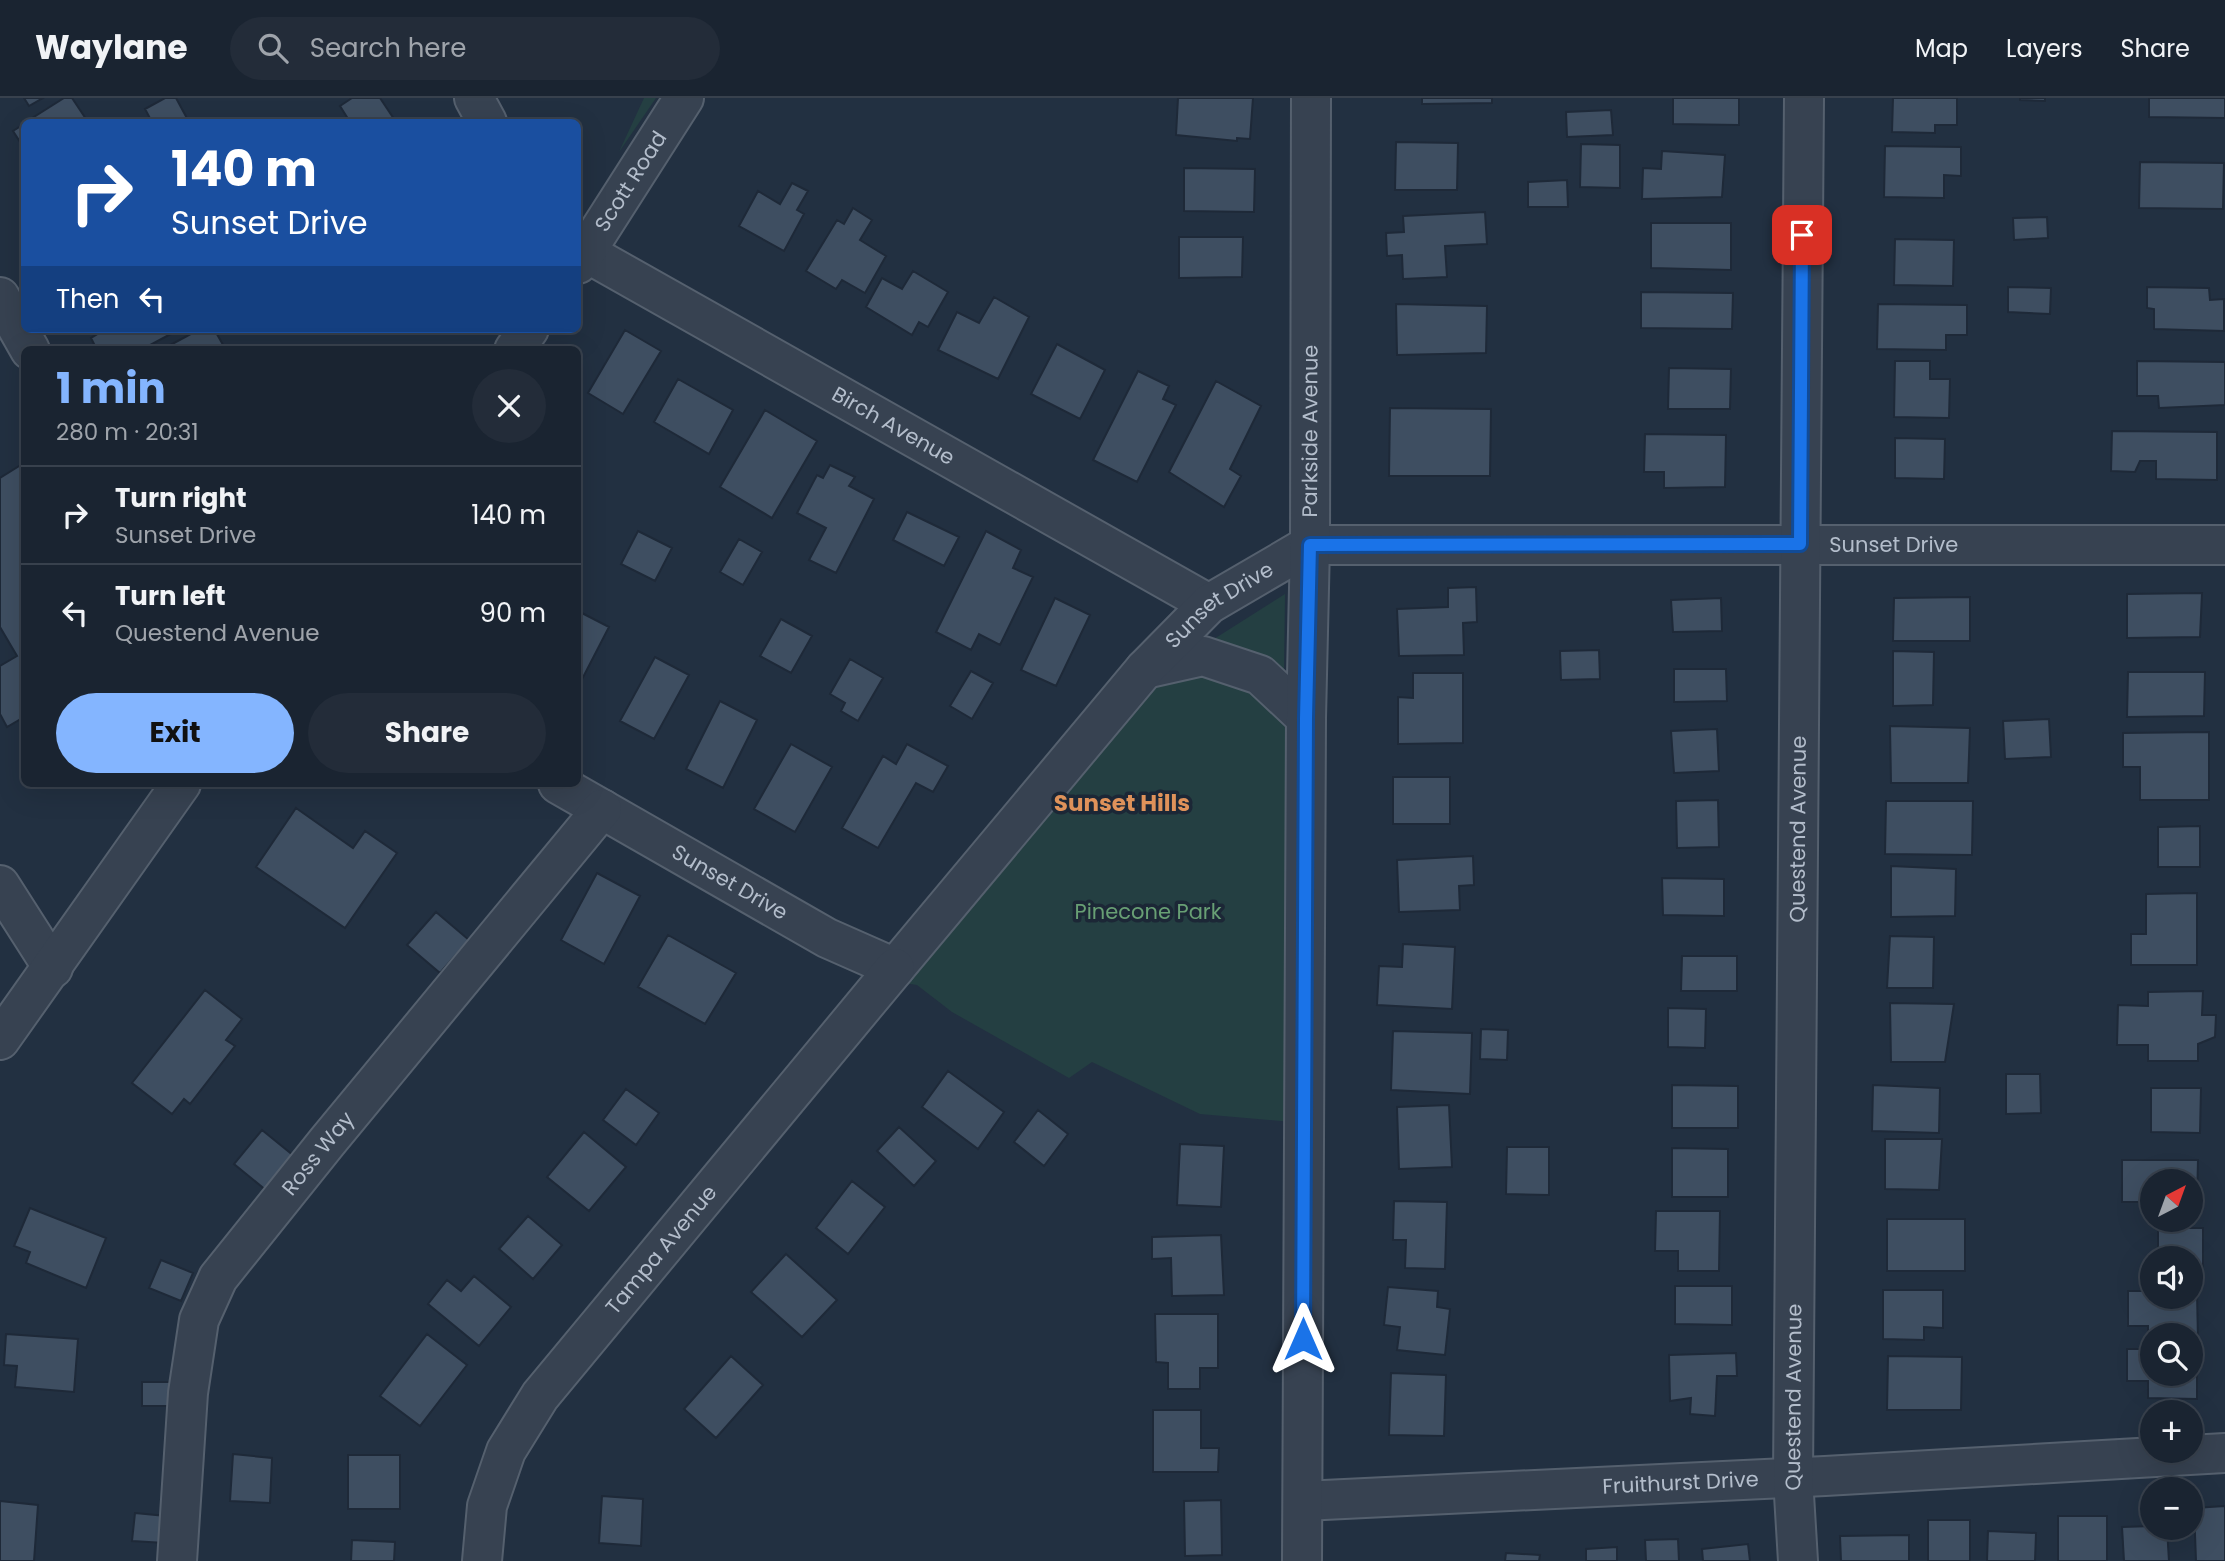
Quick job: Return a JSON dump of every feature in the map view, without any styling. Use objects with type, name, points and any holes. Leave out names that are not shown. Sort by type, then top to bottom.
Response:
[{"type":"street","points":[[474,98],[485,119]]},
{"type":"street","name":"Scott Road","points":[[581,253],[684,98]]},
{"type":"street","name":"Parkside Avenue","points":[[1302,1561],[1311,98]]},
{"type":"street","name":"Questend Avenue","points":[[1798,1561],[1793,1478],[1804,98]]},
{"type":"street","name":"Birch Avenue","points":[[581,255],[650,288],[1209,604]]},
{"type":"street","points":[[0,297],[28,346]]},
{"type":"street","name":"Sunset Drive","points":[[563,787],[827,938],[895,968],[1145,668],[1209,604],[1310,545],[2225,545]]},
{"type":"street","name":"Sunset Drive","points":[[1145,668],[1203,656],[1260,675],[1306,718]]},
{"type":"street","points":[[0,1040],[179,787]]},
{"type":"street","name":"Ross Way","points":[[177,1561],[188,1393],[200,1320],[218,1278],[602,809]]},
{"type":"street","points":[[0,885],[53,968]]},
{"type":"street","name":"Tampa Avenue","points":[[482,1561],[487,1506],[506,1451],[540,1396],[895,968]]},
{"type":"street","name":"Fruithurst Drive","points":[[1303,1501],[1793,1478],[2225,1453]]},
{"type":"green space","points":[[644,98],[656,98],[619,152]]},
{"type":"green space","points":[[1285,594],[1284,671],[1214,639]]},
{"type":"green space","name":"Pinecone Park","points":[[1203,656],[1306,718],[1303,1123],[1200,1114],[1092,1062],[1069,1078],[952,1012],[917,985],[885,980],[1145,669]]},
{"type":"building","points":[[24,98],[43,98],[29,106]]},
{"type":"building","points":[[64,98],[72,98],[86,119],[31,119]]},
{"type":"building","points":[[165,98],[176,98],[187,119],[150,119],[145,109]]},
{"type":"building","points":[[352,98],[380,98],[394,119],[348,119],[340,106]]},
{"type":"building","points":[[1178,98],[1253,98],[1250,139],[1237,138],[1237,141],[1176,135]]},
{"type":"building","points":[[1422,98],[1492,98],[1492,103],[1422,104]]},
{"type":"building","points":[[1673,98],[1739,98],[1739,125],[1673,124]]},
{"type":"building","points":[[1893,98],[1957,98],[1957,125],[1935,125],[1935,133],[1892,132]]},
{"type":"building","points":[[2045,98],[2045,101],[2020,100]]},
{"type":"building","points":[[2149,98],[2225,98],[2225,118],[2149,117]]},
{"type":"building","points":[[1611,110],[1613,135],[1567,137],[1566,112]]},
{"type":"building","points":[[21,126],[21,143],[13,131]]},
{"type":"building","points":[[1396,142],[1458,143],[1457,190],[1395,190]]},
{"type":"building","points":[[1581,144],[1620,145],[1620,188],[1580,187]]},
{"type":"building","points":[[1885,146],[1961,147],[1961,176],[1944,175],[1944,198],[1884,197]]},
{"type":"building","points":[[1662,151],[1725,155],[1722,197],[1642,199],[1643,168],[1661,169]]},
{"type":"building","points":[[2140,162],[2224,163],[2223,209],[2139,208]]},
{"type":"building","points":[[1184,168],[1255,169],[1254,212],[1184,211]]},
{"type":"building","points":[[1567,180],[1568,207],[1528,207],[1528,182]]},
{"type":"building","points":[[792,183],[808,191],[797,210],[804,214],[784,251],[739,226],[758,191],[780,204]]},
{"type":"building","points":[[853,208],[872,220],[860,240],[886,256],[865,293],[842,280],[836,289],[806,271],[837,220],[844,224]]},
{"type":"building","points":[[1485,212],[1487,244],[1445,246],[1447,277],[1403,279],[1402,255],[1387,256],[1386,233],[1404,232],[1403,216]]},
{"type":"building","points":[[2047,217],[2048,238],[2014,240],[2013,218]]},
{"type":"building","points":[[1651,223],[1731,223],[1731,270],[1651,268]]},
{"type":"building","points":[[1179,237],[1243,237],[1242,277],[1179,278]]},
{"type":"building","points":[[1895,239],[1954,240],[1953,286],[1894,285]]},
{"type":"building","points":[[913,271],[948,292],[928,327],[919,322],[912,335],[866,307],[882,278],[902,289]]},
{"type":"building","points":[[2008,287],[2051,288],[2050,314],[2008,312]]},
{"type":"building","points":[[2147,287],[2209,288],[2210,300],[2224,299],[2224,331],[2154,329],[2154,309],[2147,308]]},
{"type":"building","points":[[1641,292],[1733,293],[1732,329],[1641,328]]},
{"type":"building","points":[[994,297],[1029,317],[998,379],[938,350],[957,312],[979,323]]},
{"type":"building","points":[[1396,304],[1487,306],[1486,353],[1397,355]]},
{"type":"building","points":[[1878,304],[1967,305],[1967,335],[1946,335],[1946,350],[1877,349]]},
{"type":"building","points":[[625,330],[661,351],[623,414],[588,393]]},
{"type":"building","points":[[99,333],[173,333],[148,346],[95,346],[91,338]]},
{"type":"building","points":[[193,333],[216,333],[224,346],[168,346]]},
{"type":"building","points":[[1057,344],[1105,370],[1080,419],[1031,394]]},
{"type":"building","points":[[1895,361],[1930,361],[1930,379],[1950,379],[1949,418],[1894,417]]},
{"type":"building","points":[[2137,361],[2225,362],[2225,405],[2159,408],[2158,396],[2137,396]]},
{"type":"building","points":[[1669,368],[1731,369],[1730,409],[1668,409]]},
{"type":"building","points":[[1138,371],[1169,386],[1163,399],[1176,405],[1137,482],[1093,460]]},
{"type":"building","points":[[678,379],[733,410],[709,454],[654,422]]},
{"type":"building","points":[[1216,381],[1261,406],[1230,469],[1241,476],[1224,507],[1169,472]]},
{"type":"building","points":[[1390,408],[1491,409],[1490,476],[1389,476]]},
{"type":"building","points":[[765,410],[817,441],[772,518],[720,487]]},
{"type":"building","points":[[2112,431],[2217,432],[2217,480],[2156,479],[2156,461],[2140,461],[2135,472],[2111,471]]},
{"type":"building","points":[[1645,434],[1726,435],[1725,487],[1664,488],[1664,472],[1644,472]]},
{"type":"building","points":[[1895,438],[1945,439],[1944,479],[1895,478]]},
{"type":"building","points":[[21,465],[21,719],[7,727],[0,714],[0,666],[17,656],[0,627],[0,478]]},
{"type":"building","points":[[830,465],[855,477],[849,486],[874,499],[836,573],[809,560],[826,528],[797,513],[817,475],[823,478]]},
{"type":"building","points":[[907,512],[959,537],[944,566],[893,540]]},
{"type":"building","points":[[638,531],[672,548],[655,581],[621,564]]},
{"type":"building","points":[[986,531],[1021,550],[1013,568],[1033,577],[1000,645],[979,634],[971,650],[936,632]]},
{"type":"building","points":[[739,539],[762,552],[743,585],[720,572]]},
{"type":"building","points":[[1476,587],[1477,622],[1463,623],[1464,655],[1399,656],[1397,609],[1448,607],[1448,588]]},
{"type":"building","points":[[2202,593],[2200,637],[2127,638],[2127,594]]},
{"type":"building","points":[[1970,597],[1970,641],[1893,641],[1894,598]]},
{"type":"building","points":[[1055,598],[1090,615],[1056,686],[1021,670]]},
{"type":"building","points":[[1721,598],[1722,631],[1673,632],[1671,600]]},
{"type":"building","points":[[581,613],[609,627],[581,681]]},
{"type":"building","points":[[781,619],[812,636],[791,673],[760,656]]},
{"type":"building","points":[[1599,650],[1600,679],[1561,680],[1560,651]]},
{"type":"building","points":[[1893,651],[1934,652],[1933,705],[1893,706]]},
{"type":"building","points":[[655,657],[689,675],[654,739],[620,721]]},
{"type":"building","points":[[850,659],[883,678],[858,721],[841,711],[845,703],[830,694]]},
{"type":"building","points":[[1674,669],[1726,669],[1727,701],[1674,702]]},
{"type":"building","points":[[971,671],[993,683],[972,719],[950,706]]},
{"type":"building","points":[[2128,672],[2205,672],[2204,716],[2127,717]]},
{"type":"building","points":[[1413,673],[1463,673],[1463,743],[1398,744],[1398,697],[1413,698]]},
{"type":"building","points":[[720,701],[757,720],[723,788],[686,769]]},
{"type":"building","points":[[2049,719],[2051,757],[2005,759],[2003,721]]},
{"type":"building","points":[[1890,726],[1970,728],[1968,783],[1891,783]]},
{"type":"building","points":[[1717,729],[1719,771],[1674,773],[1671,731]]},
{"type":"building","points":[[2209,732],[2209,800],[2140,800],[2140,767],[2123,767],[2123,733]]},
{"type":"building","points":[[791,744],[832,767],[795,832],[754,809]]},
{"type":"building","points":[[907,744],[948,766],[933,792],[916,783],[878,848],[842,828],[883,756],[896,764]]},
{"type":"building","points":[[1393,777],[1450,777],[1450,824],[1393,824]]},
{"type":"building","points":[[1718,800],[1719,847],[1677,848],[1676,801]]},
{"type":"building","points":[[1886,801],[1973,801],[1972,855],[1885,854]]},
{"type":"building","points":[[296,808],[353,848],[365,831],[397,853],[345,928],[256,867]]},
{"type":"building","points":[[2200,826],[2200,867],[2158,867],[2158,827]]},
{"type":"building","points":[[1473,856],[1474,885],[1459,886],[1460,910],[1399,912],[1397,860]]},
{"type":"building","points":[[1891,866],[1956,869],[1955,916],[1891,917]]},
{"type":"building","points":[[597,873],[640,896],[604,964],[561,940]]},
{"type":"building","points":[[1662,878],[1724,879],[1724,916],[1663,915]]},
{"type":"building","points":[[2197,893],[2197,965],[2131,965],[2131,934],[2146,934],[2146,894]]},
{"type":"building","points":[[436,912],[469,940],[440,973],[407,945]]},
{"type":"building","points":[[668,935],[736,973],[705,1024],[638,987]]},
{"type":"building","points":[[1890,936],[1934,937],[1933,988],[1887,988]]},
{"type":"building","points":[[1403,944],[1455,947],[1452,1009],[1377,1005],[1379,966],[1402,967]]},
{"type":"building","points":[[1682,956],[1737,956],[1737,991],[1681,991]]},
{"type":"building","points":[[205,990],[242,1019],[226,1040],[235,1046],[190,1104],[184,1099],[172,1114],[132,1083]]},
{"type":"building","points":[[2203,991],[2202,1015],[2216,1015],[2215,1037],[2198,1044],[2198,1061],[2148,1061],[2148,1045],[2117,1045],[2118,1005],[2148,1006],[2148,992]]},
{"type":"building","points":[[1890,1003],[1954,1004],[1945,1062],[1891,1062]]},
{"type":"building","points":[[1668,1008],[1706,1009],[1705,1048],[1668,1047]]},
{"type":"building","points":[[1481,1029],[1508,1030],[1507,1060],[1480,1059]]},
{"type":"building","points":[[1393,1031],[1472,1033],[1470,1094],[1391,1090]]},
{"type":"building","points":[[948,1071],[1004,1112],[978,1149],[922,1107]]},
{"type":"building","points":[[2006,1074],[2040,1074],[2041,1113],[2006,1114]]},
{"type":"building","points":[[1672,1085],[1738,1086],[1738,1128],[1672,1128]]},
{"type":"building","points":[[1873,1085],[1940,1088],[1939,1133],[1872,1131]]},
{"type":"building","points":[[2151,1088],[2201,1088],[2200,1133],[2151,1132]]},
{"type":"building","points":[[626,1089],[659,1113],[636,1145],[603,1120]]},
{"type":"building","points":[[1449,1105],[1452,1167],[1399,1169],[1397,1107]]},
{"type":"building","points":[[1038,1110],[1068,1134],[1044,1166],[1014,1142]]},
{"type":"building","points":[[899,1127],[936,1161],[914,1186],[877,1151]]},
{"type":"building","points":[[262,1130],[294,1156],[267,1191],[234,1164]]},
{"type":"building","points":[[584,1132],[626,1167],[589,1211],[547,1177]]},
{"type":"building","points":[[1885,1139],[1942,1139],[1939,1190],[1885,1189]]},
{"type":"building","points":[[1180,1144],[1224,1146],[1221,1207],[1177,1205]]},
{"type":"building","points":[[1507,1147],[1549,1147],[1549,1195],[1506,1194]]},
{"type":"building","points":[[1672,1148],[1728,1149],[1728,1197],[1672,1197]]},
{"type":"building","points":[[2122,1160],[2198,1160],[2198,1169],[2140,1169],[2140,1202],[2122,1202]]},
{"type":"building","points":[[852,1181],[885,1207],[848,1254],[816,1228]]},
{"type":"building","points":[[1394,1201],[1447,1202],[1445,1269],[1405,1268],[1406,1240],[1393,1240]]},
{"type":"building","points":[[30,1208],[106,1238],[86,1288],[26,1263],[30,1252],[14,1246]]},
{"type":"building","points":[[1656,1211],[1720,1211],[1719,1271],[1678,1271],[1678,1251],[1655,1251]]},
{"type":"building","points":[[528,1216],[562,1245],[533,1279],[499,1249]]},
{"type":"building","points":[[1887,1219],[1965,1219],[1965,1271],[1887,1271]]},
{"type":"building","points":[[2158,1232],[2203,1232],[2203,1246],[2158,1246]]},
{"type":"building","points":[[1221,1235],[1224,1295],[1172,1296],[1171,1258],[1152,1259],[1152,1237]]},
{"type":"building","points":[[786,1254],[837,1300],[802,1337],[751,1292]]},
{"type":"building","points":[[161,1260],[193,1273],[181,1301],[149,1288]]},
{"type":"building","points":[[474,1276],[511,1307],[479,1346],[428,1304],[447,1280],[461,1291]]},
{"type":"building","points":[[1675,1286],[1732,1286],[1732,1325],[1675,1324]]},
{"type":"building","points":[[1388,1287],[1438,1291],[1437,1307],[1450,1309],[1445,1355],[1397,1350],[1400,1327],[1384,1325]]},
{"type":"building","points":[[1883,1290],[1943,1290],[1943,1328],[1924,1327],[1924,1340],[1883,1339]]},
{"type":"building","points":[[2128,1291],[2140,1291],[2140,1309],[2197,1309],[2198,1323],[2140,1323],[2140,1326],[2128,1326]]},
{"type":"building","points":[[1155,1314],[1218,1314],[1218,1368],[1200,1368],[1200,1389],[1168,1389],[1168,1363],[1156,1362]]},
{"type":"building","points":[[6,1334],[78,1339],[74,1392],[15,1387],[17,1366],[4,1365]]},
{"type":"building","points":[[427,1334],[467,1365],[420,1426],[380,1396]]},
{"type":"building","points":[[2127,1349],[2140,1349],[2140,1381],[2127,1381]]},
{"type":"building","points":[[1736,1353],[1737,1376],[1717,1376],[1715,1416],[1690,1414],[1691,1398],[1670,1401],[1669,1355]]},
{"type":"building","points":[[731,1356],[763,1385],[716,1438],[684,1409]]},
{"type":"building","points":[[1888,1356],[1962,1357],[1961,1410],[1887,1410]]},
{"type":"building","points":[[1391,1373],[1446,1375],[1444,1436],[1389,1435]]},
{"type":"building","points":[[142,1382],[178,1382],[178,1406],[142,1406]]},
{"type":"building","points":[[2148,1386],[2197,1386],[2197,1399],[2148,1398]]},
{"type":"building","points":[[1153,1410],[1201,1410],[1201,1448],[1219,1448],[1218,1472],[1153,1472]]},
{"type":"building","points":[[233,1454],[272,1458],[270,1503],[230,1501]]},
{"type":"building","points":[[348,1455],[400,1455],[400,1509],[348,1509]]},
{"type":"building","points":[[602,1496],[643,1499],[641,1546],[599,1543]]},
{"type":"building","points":[[1221,1500],[1222,1555],[1185,1556],[1184,1501]]},
{"type":"building","points":[[0,1501],[38,1505],[34,1561],[0,1561]]},
{"type":"building","points":[[2225,1506],[2225,1561],[2196,1561],[2195,1540],[2203,1540],[2203,1507]]},
{"type":"building","points":[[135,1513],[166,1516],[165,1543],[132,1541]]},
{"type":"building","points":[[2058,1516],[2107,1516],[2107,1561],[2058,1561]]},
{"type":"building","points":[[1928,1520],[1970,1520],[1970,1561],[1928,1561]]},
{"type":"building","points":[[2140,1526],[2140,1540],[2168,1540],[2169,1561],[2124,1561],[2122,1527]]},
{"type":"building","points":[[1988,1531],[2036,1533],[2035,1561],[1987,1561]]},
{"type":"building","points":[[1909,1535],[1909,1561],[1841,1561],[1840,1536]]},
{"type":"building","points":[[1678,1539],[1679,1561],[1646,1561],[1645,1540]]},
{"type":"building","points":[[352,1540],[395,1542],[394,1561],[351,1561]]},
{"type":"building","points":[[1748,1544],[1750,1561],[1703,1561],[1702,1549]]},
{"type":"building","points":[[1617,1547],[1617,1561],[1586,1561],[1586,1549]]},
{"type":"building","points":[[1506,1553],[1540,1555],[1539,1561],[1505,1561]]},
{"type":"district","name":"Sunset Hills","points":[[1122,803]]},
{"type":"route","points":[[1303,1339],[1306,718],[1310,545],[1800,544],[1802,235]]}]
